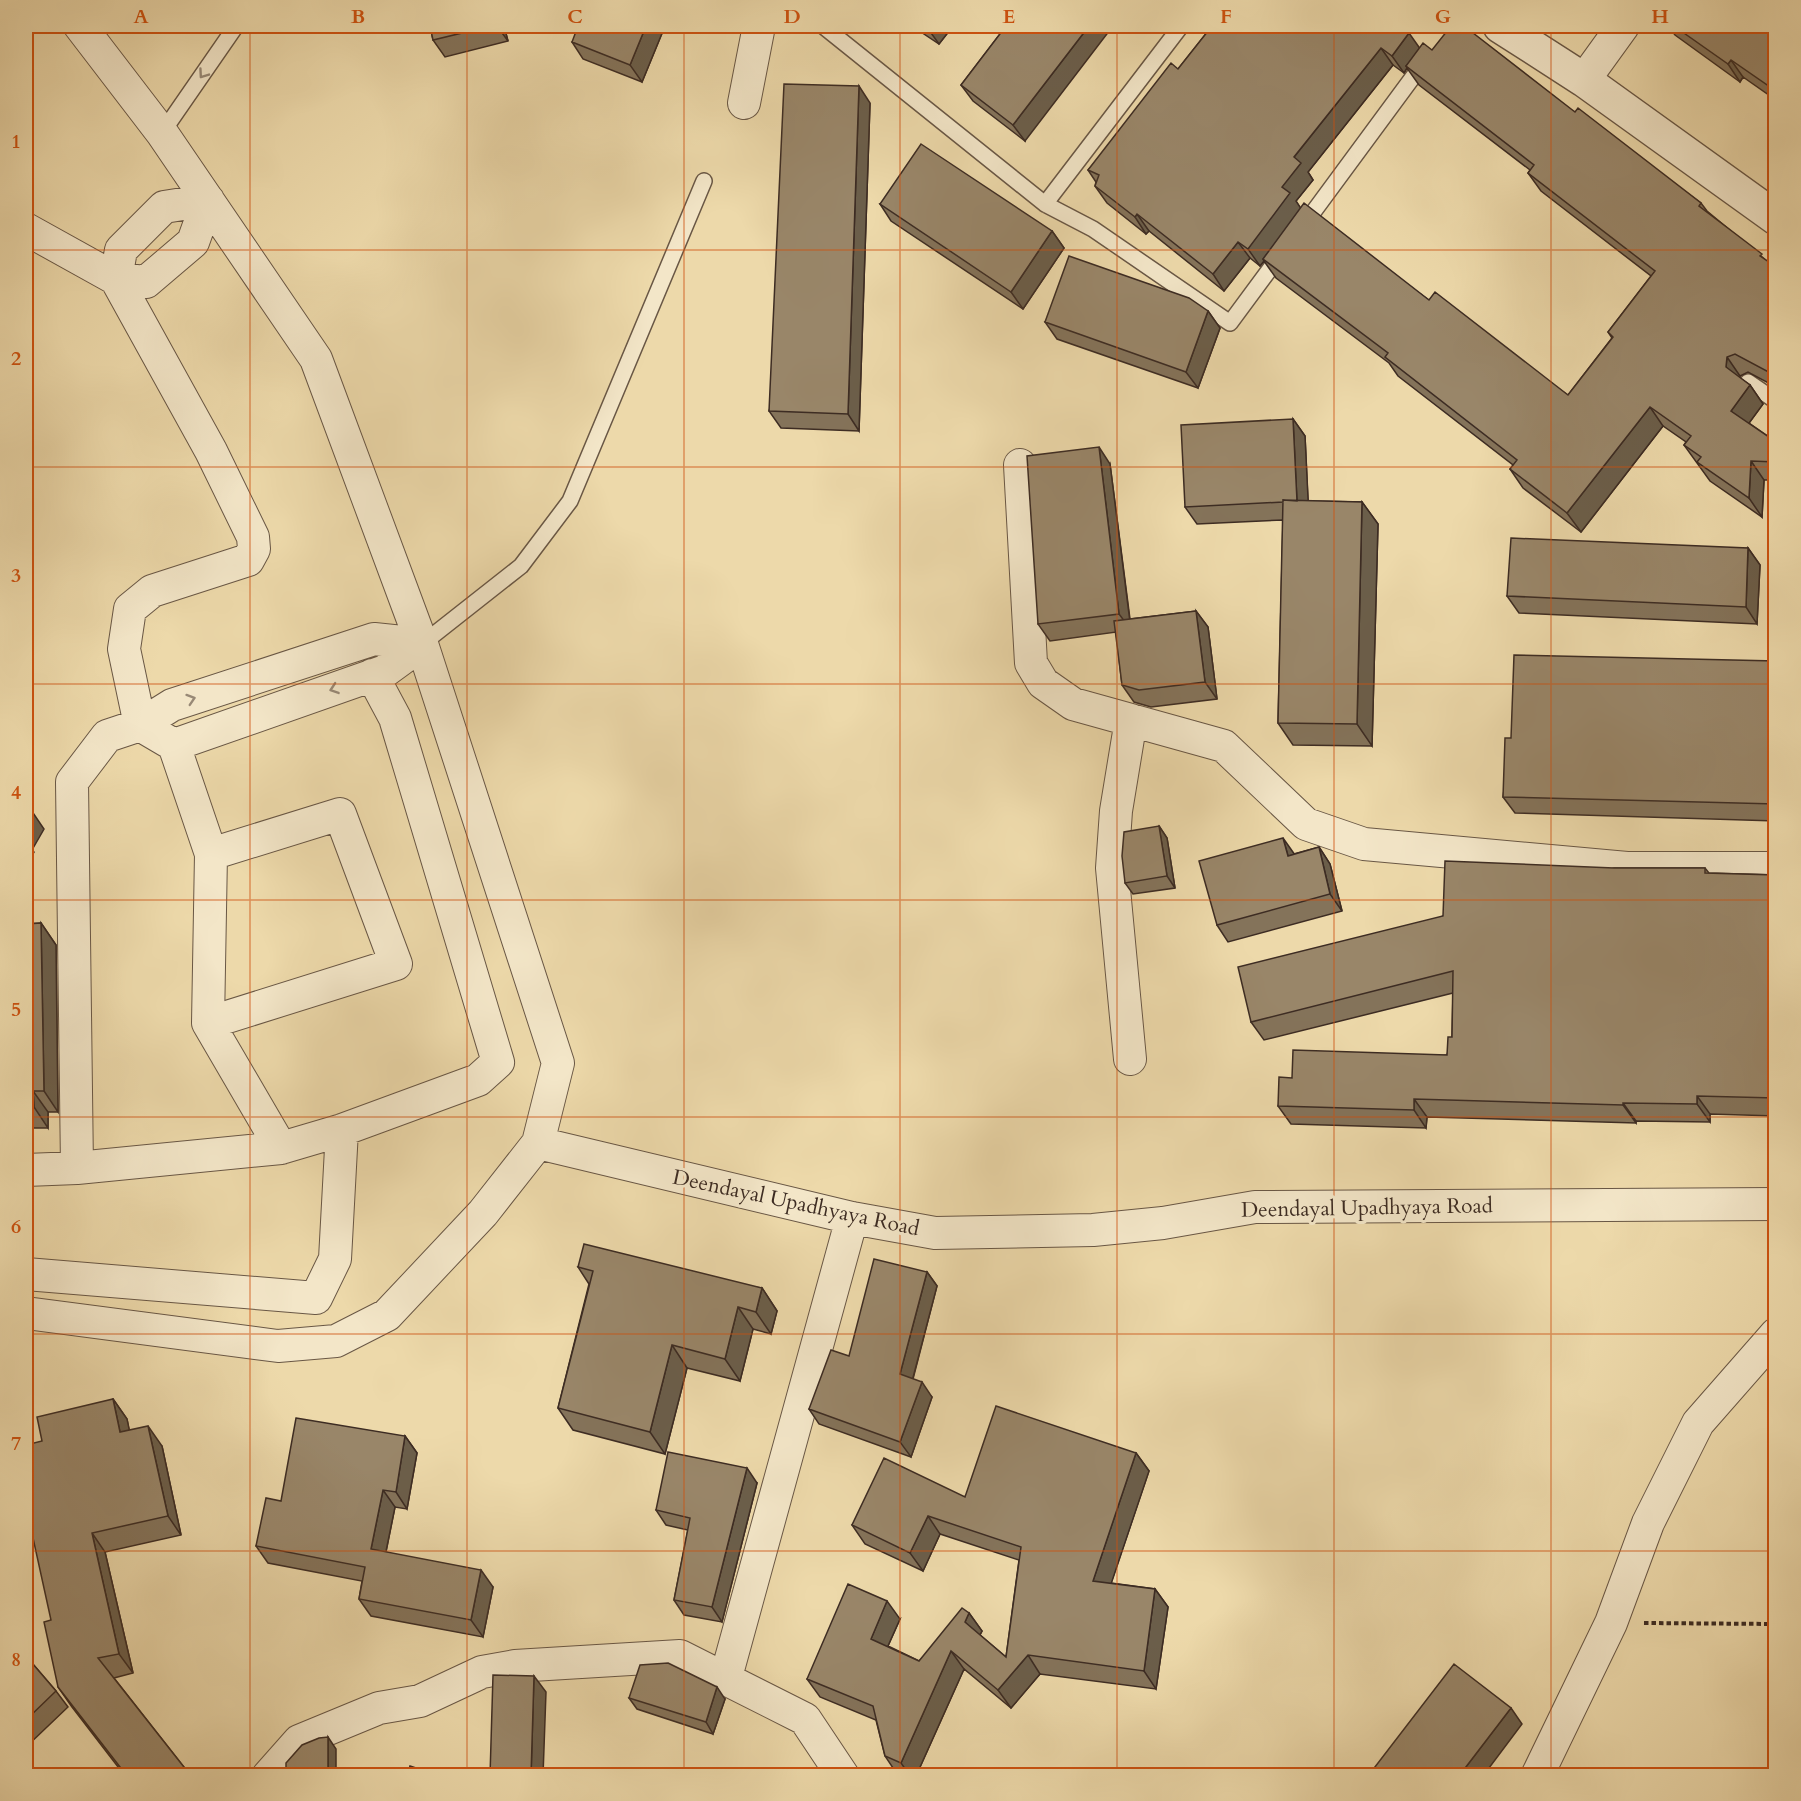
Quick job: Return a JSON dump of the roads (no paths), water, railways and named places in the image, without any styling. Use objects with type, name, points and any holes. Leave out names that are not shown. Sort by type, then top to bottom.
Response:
[{"type":"street","points":[[26,1313],[278,1346],[336,1341],[387,1316],[483,1213],[538,1143],[558,1063],[422,644],[316,359],[162,134],[81,26]]},
{"type":"street","points":[[744,103],[759,26]]},
{"type":"street","points":[[1500,26],[1584,80],[1776,218]]},
{"type":"street","points":[[1584,80],[1623,26]]},
{"type":"street","points":[[208,200],[164,207],[121,249],[116,279],[246,520],[254,549],[248,560],[152,591],[130,609],[124,649],[140,725],[174,745],[211,854],[208,1023],[281,1148]]},
{"type":"street","points":[[26,229],[116,279],[146,282],[193,242],[208,200]]},
{"type":"street","points":[[1020,465],[1031,663],[1043,683],[1073,704],[1224,746],[1306,824],[1364,844],[1627,868],[1776,868]]},
{"type":"street","points":[[77,1168],[72,782],[107,736],[140,725],[172,705],[374,639],[422,644]]},
{"type":"street","points":[[174,745],[385,671],[422,644]]},
{"type":"street","points":[[26,1170],[77,1168],[281,1148],[342,1130],[478,1080],[498,1062],[395,718],[372,675]]},
{"type":"street","points":[[1130,1059],[1112,868],[1116,811],[1131,720]]},
{"type":"street","points":[[208,1023],[396,964],[340,814],[211,854]]},
{"type":"street","points":[[26,1274],[316,1298],[335,1258],[342,1130]]},
{"type":"street","name":"Deendayal Upadhyaya Road","points":[[538,1143],[852,1218],[935,1233],[1093,1230],[1163,1222],[1255,1207],[1776,1204]]},
{"type":"street","points":[[726,1677],[852,1218]]},
{"type":"street","points":[[1537,1776],[1611,1623],[1648,1523],[1698,1423],[1776,1334]]},
{"type":"street","points":[[268,1776],[299,1741],[379,1708],[420,1701],[482,1672],[514,1666],[680,1656],[726,1677],[805,1719],[843,1776]]},
{"type":"lane","points":[[162,134],[236,26]]},
{"type":"lane","points":[[823,26],[1045,204],[1093,229],[1230,323],[1434,48]]},
{"type":"lane","points":[[1045,204],[1181,26]]},
{"type":"lane","points":[[422,644],[521,566],[570,501],[705,181]]},
{"type":"lane","points":[[1748,382],[1776,401]]}]
